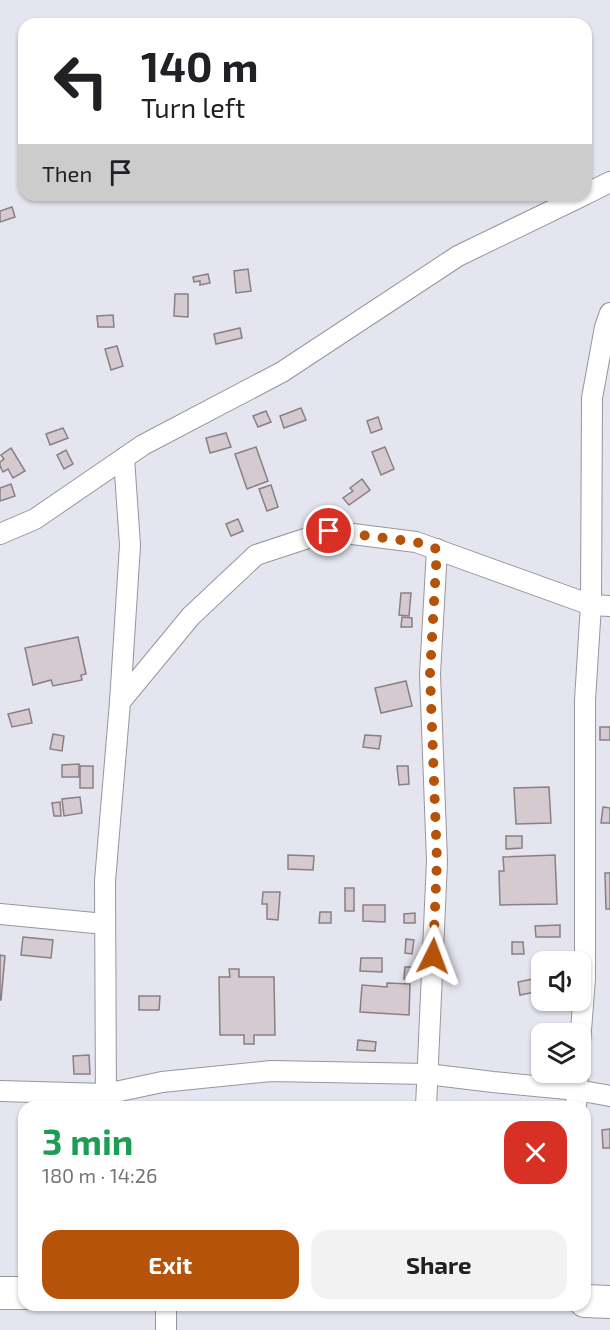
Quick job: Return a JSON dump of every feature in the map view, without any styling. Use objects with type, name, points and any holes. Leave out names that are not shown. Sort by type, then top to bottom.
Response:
[{"type":"highway","points":[[0,1293],[18,1293]]},
{"type":"highway","points":[[591,1301],[610,1302]]},
{"type":"street","points":[[592,191],[610,182]]},
{"type":"street","points":[[0,534],[35,519],[142,445],[282,372],[458,256],[571,201]]},
{"type":"street","points":[[582,1023],[585,979],[585,700],[600,605],[592,398],[605,327],[610,314]]},
{"type":"street","points":[[106,1100],[105,881],[130,545],[124,458]]},
{"type":"street","points":[[120,702],[191,616],[256,555],[329,531],[416,542],[600,605]]},
{"type":"street","points":[[426,1101],[437,861],[430,674],[437,549]]},
{"type":"street","points":[[0,914],[105,924]]},
{"type":"street","points":[[0,1091],[106,1100],[162,1082],[271,1071],[427,1074],[577,1090],[610,1096]]},
{"type":"street","points":[[166,1311],[166,1330]]},
{"type":"building","points":[[12,207],[15,217],[0,222],[0,211]]},
{"type":"building","points":[[248,269],[251,291],[236,293],[234,271]]},
{"type":"building","points":[[208,274],[210,283],[200,285],[200,281],[194,282],[193,277]]},
{"type":"building","points":[[175,294],[188,294],[188,317],[174,316]]},
{"type":"building","points":[[113,315],[114,327],[98,327],[97,316]]},
{"type":"building","points":[[240,328],[242,338],[216,344],[214,334]]},
{"type":"building","points":[[117,346],[123,366],[111,370],[105,349]]},
{"type":"building","points":[[301,408],[306,420],[284,428],[280,416]]},
{"type":"building","points":[[266,411],[271,422],[258,427],[253,416]]},
{"type":"building","points":[[378,417],[382,429],[371,433],[367,421]]},
{"type":"building","points":[[63,428],[68,438],[50,445],[46,434]]},
{"type":"building","points":[[226,433],[231,447],[210,453],[206,438]]},
{"type":"building","points":[[256,447],[268,481],[247,489],[235,454]]},
{"type":"building","points":[[385,447],[394,469],[381,475],[372,452]]},
{"type":"building","points":[[11,448],[25,471],[13,478],[8,469],[3,472],[0,466],[0,462],[4,459],[1,455]]},
{"type":"building","points":[[66,450],[73,464],[64,469],[57,455]]},
{"type":"building","points":[[362,479],[370,490],[349,505],[343,498],[353,491],[350,488]]},
{"type":"building","points":[[11,484],[15,496],[0,501],[0,488]]},
{"type":"building","points":[[271,485],[278,507],[267,511],[259,489]]},
{"type":"building","points":[[238,519],[243,531],[231,536],[226,524]]},
{"type":"building","points":[[401,593],[411,593],[409,616],[399,615]]},
{"type":"building","points":[[402,617],[412,618],[412,627],[401,627]]},
{"type":"building","points":[[78,637],[86,674],[81,675],[82,680],[53,686],[51,680],[33,685],[25,648]]},
{"type":"building","points":[[406,681],[412,706],[381,713],[375,688]]},
{"type":"building","points":[[29,709],[32,723],[12,727],[8,714]]},
{"type":"building","points":[[600,727],[610,727],[610,740],[600,740]]},
{"type":"building","points":[[53,734],[64,736],[62,751],[50,749]]},
{"type":"building","points":[[365,735],[381,736],[379,749],[363,747]]},
{"type":"building","points":[[79,764],[79,777],[62,777],[62,765]]},
{"type":"building","points":[[80,766],[93,766],[93,788],[80,788]]},
{"type":"building","points":[[397,766],[408,766],[409,784],[399,785]]},
{"type":"building","points":[[549,787],[551,823],[516,824],[514,788]]},
{"type":"building","points":[[80,797],[82,813],[64,816],[62,799]]},
{"type":"building","points":[[60,802],[61,816],[54,816],[52,803]]},
{"type":"building","points":[[603,807],[610,808],[610,823],[601,823]]},
{"type":"building","points":[[506,836],[522,836],[522,848],[506,849]]},
{"type":"building","points":[[288,855],[314,856],[313,870],[288,869]]},
{"type":"building","points":[[555,855],[557,904],[500,905],[499,871],[504,871],[503,857]]},
{"type":"building","points":[[605,873],[610,873],[610,909],[606,909]]},
{"type":"building","points":[[345,888],[354,888],[354,911],[345,911]]},
{"type":"building","points":[[263,892],[280,892],[278,920],[267,919],[267,904],[262,904]]},
{"type":"building","points":[[363,905],[385,905],[385,922],[363,921]]},
{"type":"building","points":[[320,912],[331,912],[331,923],[319,923]]},
{"type":"building","points":[[415,913],[415,923],[404,923],[404,914]]},
{"type":"building","points":[[560,925],[560,937],[536,937],[535,926]]},
{"type":"building","points":[[23,937],[53,940],[51,958],[21,955]]},
{"type":"building","points":[[406,939],[414,940],[412,954],[405,953]]},
{"type":"building","points":[[512,942],[523,942],[524,954],[512,954]]},
{"type":"building","points":[[0,955],[5,956],[1,1000],[0,1000]]},
{"type":"building","points":[[361,958],[382,958],[382,972],[360,971]]},
{"type":"building","points":[[405,967],[414,967],[413,979],[404,979]]},
{"type":"building","points":[[229,969],[239,969],[239,977],[274,977],[275,1035],[254,1035],[254,1044],[244,1044],[244,1035],[220,1035],[219,977],[230,977]]},
{"type":"building","points":[[531,979],[531,993],[520,995],[518,982]]},
{"type":"building","points":[[387,983],[410,984],[409,1015],[360,1012],[362,985],[387,987]]},
{"type":"building","points":[[139,996],[160,996],[159,1010],[139,1010]]},
{"type":"building","points":[[358,1040],[376,1042],[375,1051],[357,1050]]},
{"type":"building","points":[[89,1055],[90,1074],[74,1074],[73,1056]]},
{"type":"building","points":[[610,1129],[610,1148],[603,1148],[602,1130]]},
{"type":"route","points":[[329,531],[416,542],[437,549],[430,674],[437,861],[433,956]]}]
